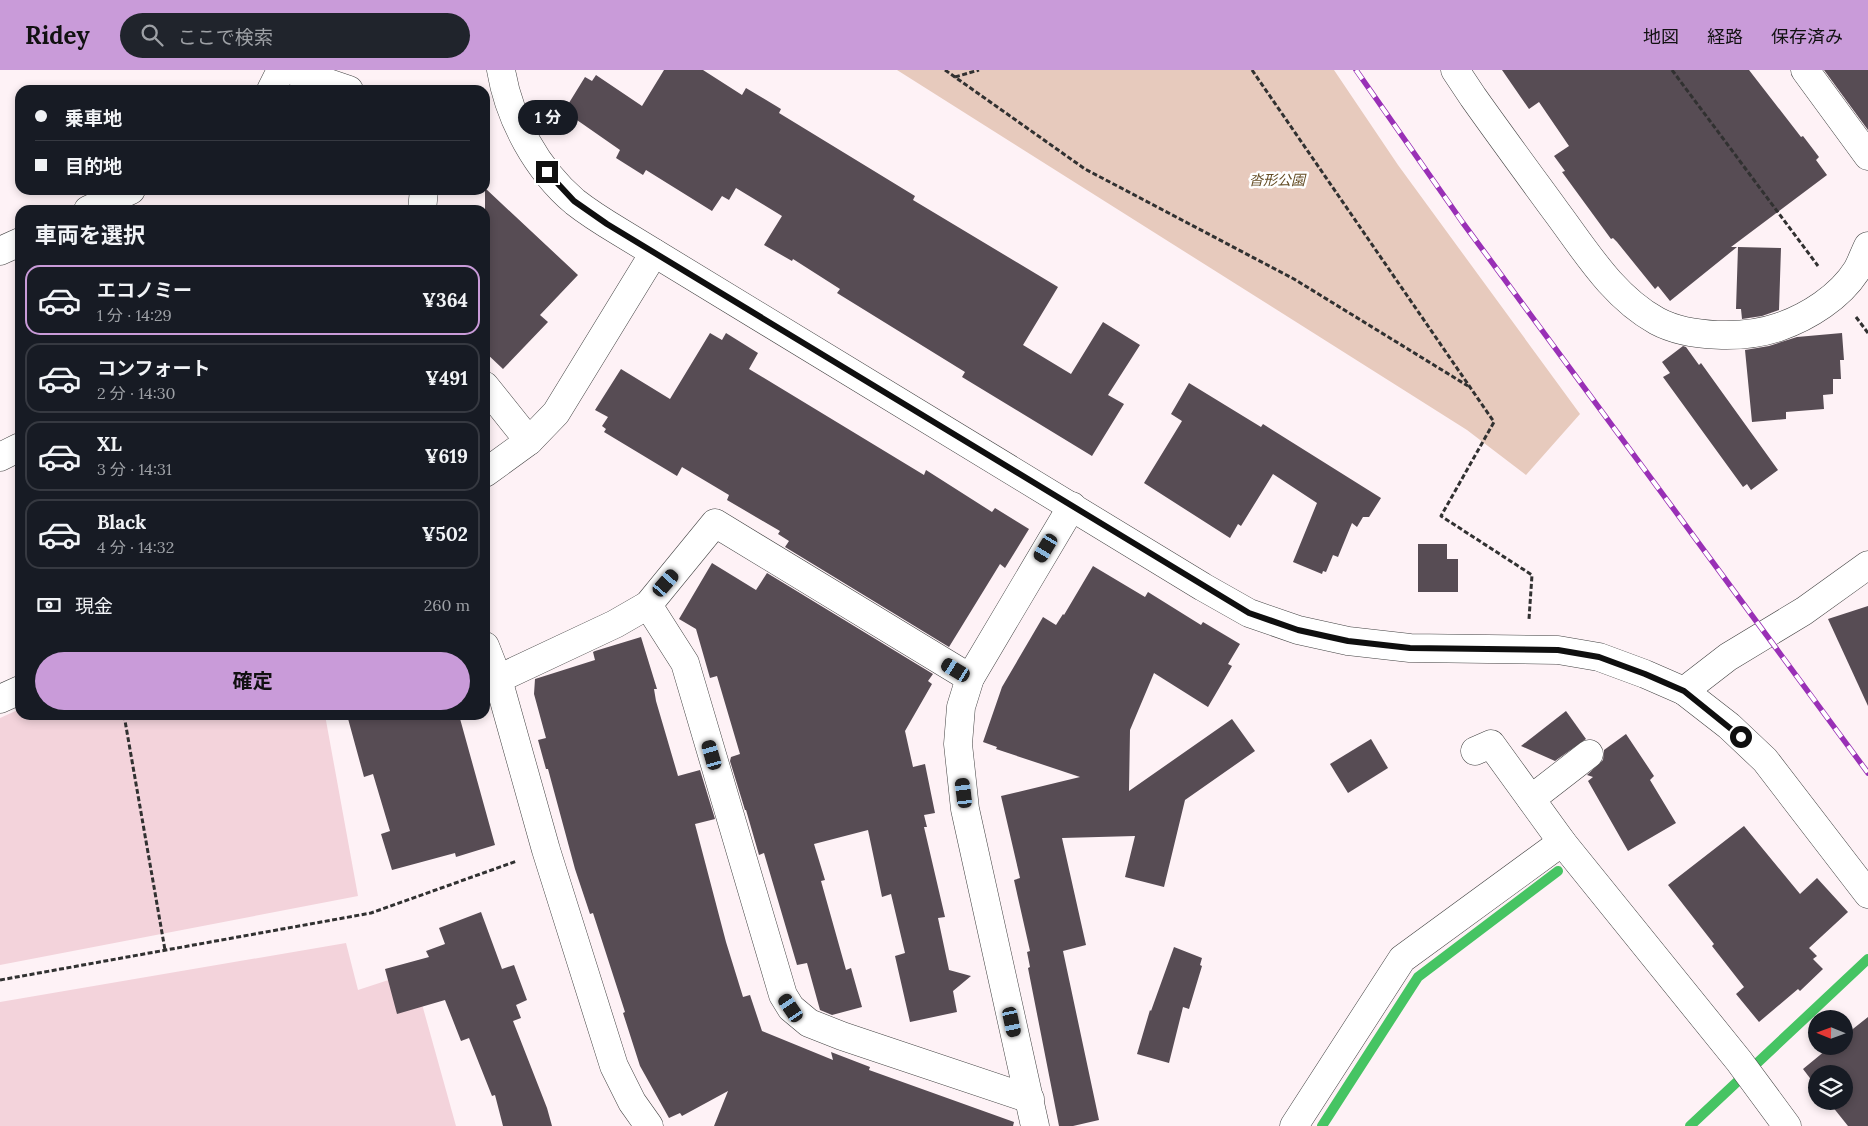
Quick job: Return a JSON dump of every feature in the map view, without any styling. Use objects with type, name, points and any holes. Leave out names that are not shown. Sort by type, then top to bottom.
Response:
[{"type":"street","points":[[272,85],[280,70]]},
{"type":"street","points":[[290,70],[334,85]]},
{"type":"street","points":[[501,70],[512,109],[526,140],[547,172],[574,201],[654,253],[1249,613],[1298,630],[1348,641],[1410,648],[1558,650],[1599,657],[1684,691],[1729,726],[1765,760],[1868,894]]},
{"type":"street","points":[[1455,70],[1596,266],[1620,293],[1658,321],[1695,333],[1731,336],[1764,332],[1800,320],[1838,293],[1857,270],[1868,246]]},
{"type":"street","points":[[1805,70],[1868,156]]},
{"type":"street","points":[[99,205],[121,195]]},
{"type":"street","points":[[0,251],[15,244]]},
{"type":"street","points":[[490,469],[529,441],[556,413],[654,253]]},
{"type":"street","points":[[490,392],[529,441]]},
{"type":"street","points":[[0,457],[15,450]]},
{"type":"street","points":[[1035,1126],[966,809],[958,744],[961,707],[970,678],[1072,506]]},
{"type":"street","points":[[498,679],[614,624],[648,605],[715,523],[970,678]]},
{"type":"street","points":[[1684,691],[1728,657],[1804,611],[1868,565]]},
{"type":"street","points":[[648,605],[685,663],[783,995],[791,1008],[809,1023],[842,1036],[1030,1099]]},
{"type":"street","points":[[490,659],[498,679],[546,850],[614,1066],[632,1102],[649,1126]]},
{"type":"street","points":[[0,699],[15,692]]},
{"type":"street","points":[[1475,751],[1491,744],[1562,842],[1755,1082],[1787,1126]]},
{"type":"street","points":[[1531,799],[1588,754]]},
{"type":"street","points":[[1294,1126],[1402,959],[1562,842]]},
{"type":"path","points":[[945,70],[1084,169],[1294,279],[1470,387]]},
{"type":"path","points":[[955,77],[979,70]]},
{"type":"path","points":[[1252,70],[1494,422],[1441,516],[1532,575],[1530,605]]},
{"type":"path","points":[[1672,70],[1838,293]]},
{"type":"path","points":[[125,720],[165,950]]},
{"type":"path","points":[[0,980],[371,913],[546,850]]},
{"type":"shaded area","points":[[15,711],[15,720],[326,720],[358,896],[0,965],[0,718]]},
{"type":"shaded area","points":[[346,943],[358,990],[413,972],[456,1126],[0,1126],[0,1002]]},
{"type":"green space","name":"沓形公園","points":[[897,70],[1334,70],[1398,165],[1580,414],[1526,475],[1467,430]]},
{"type":"building","points":[[664,70],[703,70],[742,95],[746,88],[781,109],[779,113],[915,196],[913,200],[1058,287],[1023,345],[1071,374],[1103,322],[1140,345],[1108,395],[1124,404],[1092,456],[962,377],[965,372],[837,293],[840,289],[793,259],[792,261],[764,245],[782,216],[736,188],[729,200],[722,196],[712,211],[646,170],[643,175],[616,158],[620,150],[564,111],[585,77],[592,81],[596,75],[642,106]]},
{"type":"building","points":[[1502,70],[1749,70],[1819,157],[1816,160],[1827,175],[1731,247],[1737,247],[1670,301],[1658,286],[1655,289],[1617,242],[1613,238],[1611,239],[1562,172],[1565,171],[1554,156],[1569,146],[1539,102],[1529,109]]},
{"type":"building","points":[[1824,70],[1868,70],[1868,130]]},
{"type":"building","points":[[490,193],[578,275],[540,315],[548,322],[503,369],[490,357],[490,205],[485,205],[485,195],[490,195]]},
{"type":"building","points":[[1738,247],[1781,248],[1779,310],[1762,316],[1742,319],[1741,309],[1736,309]]},
{"type":"building","points":[[710,333],[722,340],[726,333],[758,353],[749,369],[924,475],[926,470],[992,512],[995,508],[1029,529],[1005,568],[1000,564],[949,647],[785,547],[789,541],[778,534],[780,531],[727,500],[729,495],[682,467],[677,476],[604,432],[606,429],[602,426],[608,417],[595,410],[621,369],[670,399]]},
{"type":"building","points":[[1842,333],[1844,360],[1840,360],[1841,379],[1833,379],[1833,394],[1823,395],[1824,409],[1786,412],[1786,419],[1752,422],[1745,350],[1769,346],[1797,337]]},
{"type":"building","points":[[1683,346],[1686,347],[1699,365],[1701,363],[1778,470],[1751,490],[1747,484],[1743,487],[1663,377],[1670,373],[1662,362]]},
{"type":"building","points":[[1189,383],[1261,427],[1263,424],[1381,498],[1369,517],[1363,517],[1357,527],[1352,523],[1338,557],[1333,555],[1326,572],[1323,571],[1322,574],[1293,562],[1317,503],[1273,474],[1241,526],[1238,524],[1230,538],[1144,483],[1182,421],[1171,414]]},
{"type":"building","points":[[1418,544],[1447,544],[1447,559],[1458,559],[1458,592],[1418,592]]},
{"type":"building","points":[[712,563],[756,590],[767,573],[933,674],[928,681],[932,684],[905,731],[913,767],[925,764],[935,813],[924,815],[927,827],[924,827],[945,917],[938,918],[949,970],[971,976],[953,991],[957,1012],[910,1022],[895,956],[905,953],[891,894],[882,897],[868,830],[814,844],[825,880],[821,881],[846,970],[851,968],[862,1007],[832,1015],[820,1010],[807,963],[797,965],[764,853],[759,855],[745,810],[730,761],[731,757],[740,754],[717,676],[710,678],[696,629],[679,619]]},
{"type":"building","points":[[1093,566],[1145,597],[1148,592],[1201,625],[1203,622],[1240,644],[1228,664],[1232,666],[1208,707],[1154,673],[1130,730],[1129,791],[1232,719],[1255,751],[1185,800],[1164,887],[1125,877],[1135,836],[1062,838],[1086,945],[1063,951],[1099,1120],[1073,1126],[1059,1126],[1028,968],[1030,967],[1027,952],[1030,951],[1014,880],[1020,878],[1001,796],[1080,777],[996,749],[997,747],[983,742],[1002,687],[1043,617],[1056,625]]},
{"type":"building","points":[[1868,606],[1868,706],[1828,619]]},
{"type":"building","points":[[641,637],[657,689],[654,689],[656,701],[678,776],[700,770],[715,819],[695,824],[726,942],[743,997],[750,995],[762,1031],[833,1060],[831,1052],[870,1067],[869,1070],[1014,1122],[1013,1126],[714,1126],[728,1091],[682,1116],[680,1113],[669,1118],[640,1066],[623,1013],[625,1012],[593,913],[590,914],[575,869],[548,769],[546,769],[538,740],[546,738],[534,694],[535,679],[595,660],[593,652],[595,651]]},
{"type":"building","points":[[1566,711],[1586,739],[1555,761],[1521,746]]},
{"type":"building","points":[[348,720],[460,720],[495,845],[456,857],[455,853],[392,870],[381,834],[390,831],[373,774],[364,777]]},
{"type":"building","points":[[1626,734],[1654,776],[1650,780],[1676,823],[1628,851],[1588,781],[1593,777],[1587,775],[1603,760],[1604,750]]},
{"type":"building","points":[[1371,739],[1388,768],[1348,793],[1330,764]]},
{"type":"building","points":[[1744,826],[1800,894],[1817,878],[1848,912],[1809,948],[1817,956],[1813,959],[1823,969],[1800,991],[1798,989],[1759,1022],[1736,994],[1744,987],[1712,946],[1714,944],[1668,885]]},
{"type":"building","points":[[481,912],[502,969],[514,965],[527,1000],[516,1005],[521,1018],[513,1021],[547,1108],[552,1126],[503,1126],[495,1095],[492,1096],[469,1038],[461,1041],[445,1000],[397,1014],[385,969],[429,957],[426,951],[445,944],[439,928]]},
{"type":"building","points":[[1174,947],[1202,958],[1200,965],[1202,966],[1189,1009],[1183,1007],[1169,1063],[1137,1054],[1150,1010]]},
{"type":"building","points":[[1868,1017],[1868,1126],[1848,1126],[1835,1110],[1853,1110],[1853,1065],[1808,1065],[1808,1076],[1803,1069],[1820,1055],[1853,1055],[1853,1029]]},
{"type":"waterway","points":[[1322,1126],[1418,977],[1558,871]]},
{"type":"waterway","points":[[1690,1126],[1868,959]]},
{"type":"railway","points":[[1356,70],[1463,223],[1868,773]]},
{"type":"route","points":[[547,172],[574,201],[607,224],[1203,587],[1249,613],[1298,630],[1348,641],[1410,648],[1558,650],[1599,657],[1684,691],[1741,737]]}]
